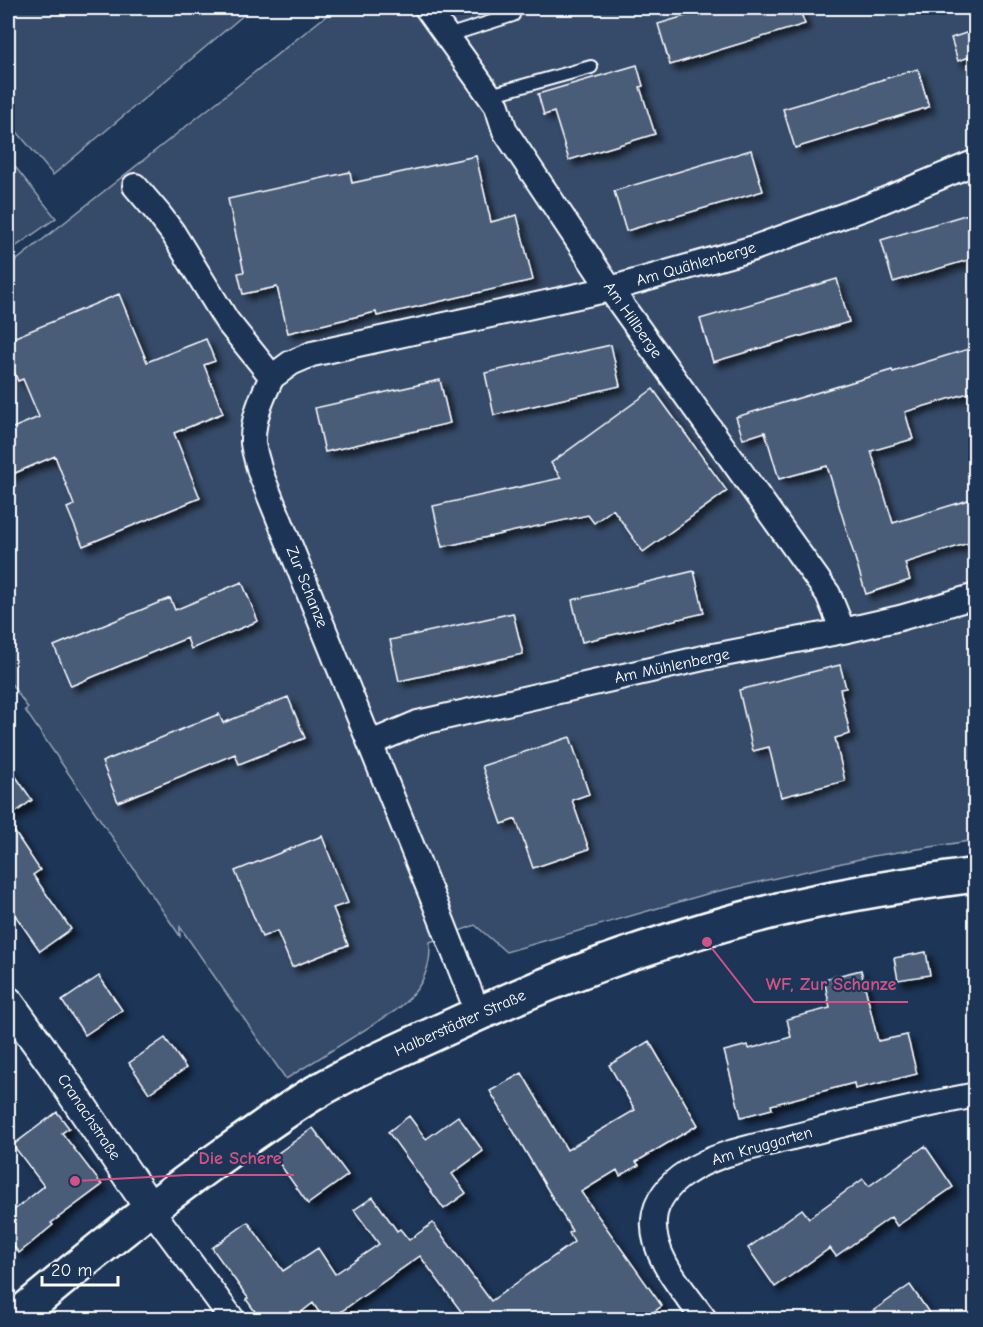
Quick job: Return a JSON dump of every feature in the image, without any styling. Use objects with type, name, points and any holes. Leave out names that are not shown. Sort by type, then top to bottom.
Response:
[{"type":"main road","name":"Halberstädter Straße","points":[[12,1320],[150,1208],[267,1123],[311,1095],[391,1053],[543,986],[666,941],[799,906],[891,887],[975,875]]},
{"type":"street","name":"Am Hillberge","points":[[427,8],[490,95],[497,106],[505,131],[610,289],[828,594],[843,631]]},
{"type":"street","name":"Am Quählenberge","points":[[272,377],[291,363],[312,354],[610,289],[754,248],[870,206],[975,162]]},
{"type":"street","points":[[135,186],[173,233],[227,321],[272,377]]},
{"type":"street","name":"Zur Schanze","points":[[272,377],[261,399],[255,422],[254,443],[260,472],[371,743],[477,1014]]},
{"type":"street","name":"Am Mühlenberge","points":[[371,743],[418,723],[702,658],[843,631],[900,618],[975,596]]},
{"type":"street","name":"Cranachstraße","points":[[8,1002],[150,1208],[233,1320]]},
{"type":"street","name":"Am Kruggarten","points":[[705,1320],[662,1260],[655,1242],[654,1221],[657,1205],[673,1182],[705,1162],[728,1153],[856,1120],[975,1095]]},
{"type":"lane","points":[[447,36],[513,15]]},
{"type":"lane","points":[[490,95],[591,67]]},
{"type":"shaded area","points":[[8,8],[252,8],[53,175],[8,121]]},
{"type":"shaded area","points":[[336,8],[975,8],[975,840],[873,856],[710,893],[506,952],[475,925],[430,942],[429,961],[424,976],[412,995],[395,1011],[286,1079],[180,927],[180,936],[25,710],[28,708],[8,679],[8,267]]},
{"type":"shaded area","points":[[8,158],[56,218],[8,252]]},
{"type":"building","points":[[712,8],[799,8],[805,24],[670,65],[658,24]]},
{"type":"building","points":[[975,30],[975,55],[958,61],[951,38]]},
{"type":"building","points":[[637,65],[643,86],[640,87],[655,134],[569,160],[554,112],[544,115],[538,94]]},
{"type":"building","points":[[918,69],[929,107],[795,148],[783,109]]},
{"type":"building","points":[[751,150],[763,191],[626,231],[614,191]]},
{"type":"building","points":[[476,156],[491,222],[517,215],[533,280],[377,316],[376,312],[288,333],[277,287],[243,294],[238,273],[244,272],[228,199],[350,172],[352,183]]},
{"type":"building","points":[[975,212],[975,258],[893,282],[881,240]]},
{"type":"building","points":[[837,279],[849,322],[713,362],[700,319]]},
{"type":"building","points":[[119,294],[147,362],[206,339],[215,361],[204,365],[223,413],[174,433],[200,498],[83,546],[67,508],[74,505],[55,456],[8,476],[8,430],[39,417],[23,379],[18,381],[8,357],[8,340]]},
{"type":"building","points":[[611,345],[620,386],[494,415],[485,373]]},
{"type":"building","points":[[975,347],[975,391],[905,412],[913,439],[871,451],[893,523],[975,498],[975,541],[905,563],[910,580],[866,594],[827,466],[779,479],[765,432],[743,439],[736,417]]},
{"type":"building","points":[[440,380],[450,423],[325,452],[315,408]]},
{"type":"building","points":[[653,389],[727,491],[643,552],[613,509],[594,523],[588,515],[442,547],[433,506],[561,478],[551,463]]},
{"type":"building","points":[[694,571],[704,613],[582,642],[572,600]]},
{"type":"building","points":[[242,582],[258,621],[191,649],[187,638],[71,686],[54,646],[170,598],[175,610]]},
{"type":"building","points":[[513,613],[523,654],[399,681],[390,640]]},
{"type":"building","points":[[840,665],[846,688],[840,689],[850,734],[835,738],[845,781],[781,797],[769,747],[753,751],[739,690]]},
{"type":"building","points":[[288,697],[305,738],[239,764],[235,754],[118,802],[102,762],[219,714],[223,723]]},
{"type":"building","points":[[570,737],[589,794],[572,800],[589,849],[533,868],[516,819],[502,824],[482,766]]},
{"type":"building","points":[[8,765],[32,800],[8,818]]},
{"type":"building","points":[[8,822],[40,870],[33,875],[71,929],[40,951],[8,905]]},
{"type":"building","points":[[322,836],[348,903],[333,908],[348,945],[292,967],[277,931],[262,937],[235,871]]},
{"type":"building","points":[[926,952],[930,975],[898,980],[894,958]]},
{"type":"building","points":[[861,970],[878,1041],[907,1035],[917,1074],[855,1089],[854,1083],[771,1105],[772,1109],[741,1117],[724,1051],[748,1045],[749,1049],[791,1037],[787,1019],[830,1008],[824,979]]},
{"type":"building","points":[[99,976],[122,1010],[85,1035],[62,1001]]},
{"type":"building","points":[[165,1038],[186,1068],[149,1093],[129,1063]]},
{"type":"building","points":[[649,1041],[698,1125],[636,1162],[639,1165],[620,1176],[617,1170],[581,1192],[662,1306],[642,1320],[465,1320],[466,1318],[420,1256],[329,1320],[324,1320],[313,1303],[291,1320],[261,1320],[212,1248],[248,1222],[283,1271],[318,1248],[335,1274],[379,1244],[354,1210],[373,1197],[397,1231],[400,1229],[409,1240],[433,1223],[491,1301],[574,1242],[569,1233],[572,1231],[490,1091],[522,1073],[567,1150],[635,1110],[609,1065]]},
{"type":"building","points":[[57,1112],[69,1128],[62,1133],[102,1185],[51,1223],[53,1225],[19,1253],[8,1239],[8,1215],[44,1186],[13,1145]]},
{"type":"building","points":[[409,1116],[426,1139],[458,1116],[483,1151],[452,1174],[466,1193],[444,1209],[388,1132]]},
{"type":"building","points":[[313,1128],[348,1175],[308,1204],[274,1156]]},
{"type":"building","points":[[925,1146],[953,1187],[897,1226],[891,1217],[836,1256],[830,1248],[775,1287],[748,1248],[802,1209],[809,1218],[863,1179],[869,1186]]},
{"type":"building","points":[[910,1285],[934,1320],[860,1320]]},
{"type":"place","name":"WF, Zur Schanze","points":[[707,942]]},
{"type":"place","name":"Die Schere","points":[[75,1181]]}]
